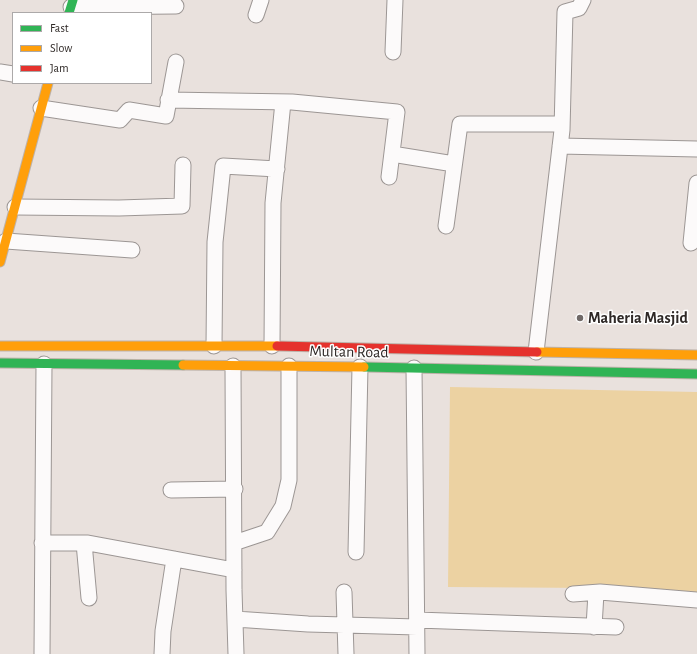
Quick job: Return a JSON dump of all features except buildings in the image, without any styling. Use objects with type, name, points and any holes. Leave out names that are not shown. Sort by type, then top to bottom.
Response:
[{"type":"main road","points":[[0,262],[48,84]]},
{"type":"main road","name":"Multan Road","points":[[0,346],[272,346],[697,355]]},
{"type":"main road","name":"Multan Road","points":[[0,363],[360,367],[697,374]]},
{"type":"street","points":[[256,15],[261,0]]},
{"type":"street","points":[[393,52],[394,0]]},
{"type":"street","points":[[536,352],[562,124],[564,12],[580,8],[583,0]]},
{"type":"street","points":[[71,7],[176,6]]},
{"type":"street","points":[[41,108],[120,120],[130,110],[166,116],[176,62]]},
{"type":"street","points":[[0,72],[12,74]]},
{"type":"street","points":[[168,100],[283,102],[397,112],[389,177]]},
{"type":"street","points":[[272,346],[273,203],[283,102]]},
{"type":"street","points":[[446,226],[460,124],[562,124]]},
{"type":"street","points":[[560,146],[697,149]]},
{"type":"street","points":[[392,154],[454,164]]},
{"type":"street","points":[[15,207],[119,208],[182,206],[183,165]]},
{"type":"street","points":[[214,346],[215,242],[223,166],[277,169]]},
{"type":"street","points":[[692,243],[697,183]]},
{"type":"street","points":[[6,241],[132,250]]},
{"type":"street","points":[[42,654],[44,364]]},
{"type":"street","points":[[234,366],[234,570],[236,654]]},
{"type":"street","points":[[234,543],[267,532],[283,506],[289,480],[289,366]]},
{"type":"street","points":[[356,552],[360,367]]},
{"type":"street","points":[[414,368],[417,654]]},
{"type":"street","points":[[171,490],[234,489]]},
{"type":"street","points":[[42,543],[84,543],[234,570]]},
{"type":"street","points":[[84,543],[89,598]]},
{"type":"street","points":[[162,654],[163,631],[174,559]]},
{"type":"street","points":[[344,592],[346,654]]},
{"type":"street","points":[[594,627],[596,593]]},
{"type":"street","points":[[573,594],[596,593],[697,600]]},
{"type":"street","points":[[235,619],[344,625],[417,624],[616,627]]},
{"type":"shaded area","points":[[450,387],[697,392],[697,594],[595,588],[448,587]]},
{"type":"traffic: fast","points":[[69,12],[73,0]]},
{"type":"traffic: fast","points":[[0,363],[183,365]]},
{"type":"traffic: fast","points":[[364,367],[697,374]]},
{"type":"traffic: slow","points":[[0,262],[48,84]]},
{"type":"traffic: slow","points":[[0,346],[277,346]]},
{"type":"traffic: slow","points":[[537,352],[697,355]]},
{"type":"traffic: slow","points":[[183,365],[364,367]]},
{"type":"traffic: jam","points":[[277,346],[537,352]]},
{"type":"place","name":"Maheria Masjid","points":[[580,318]]}]
